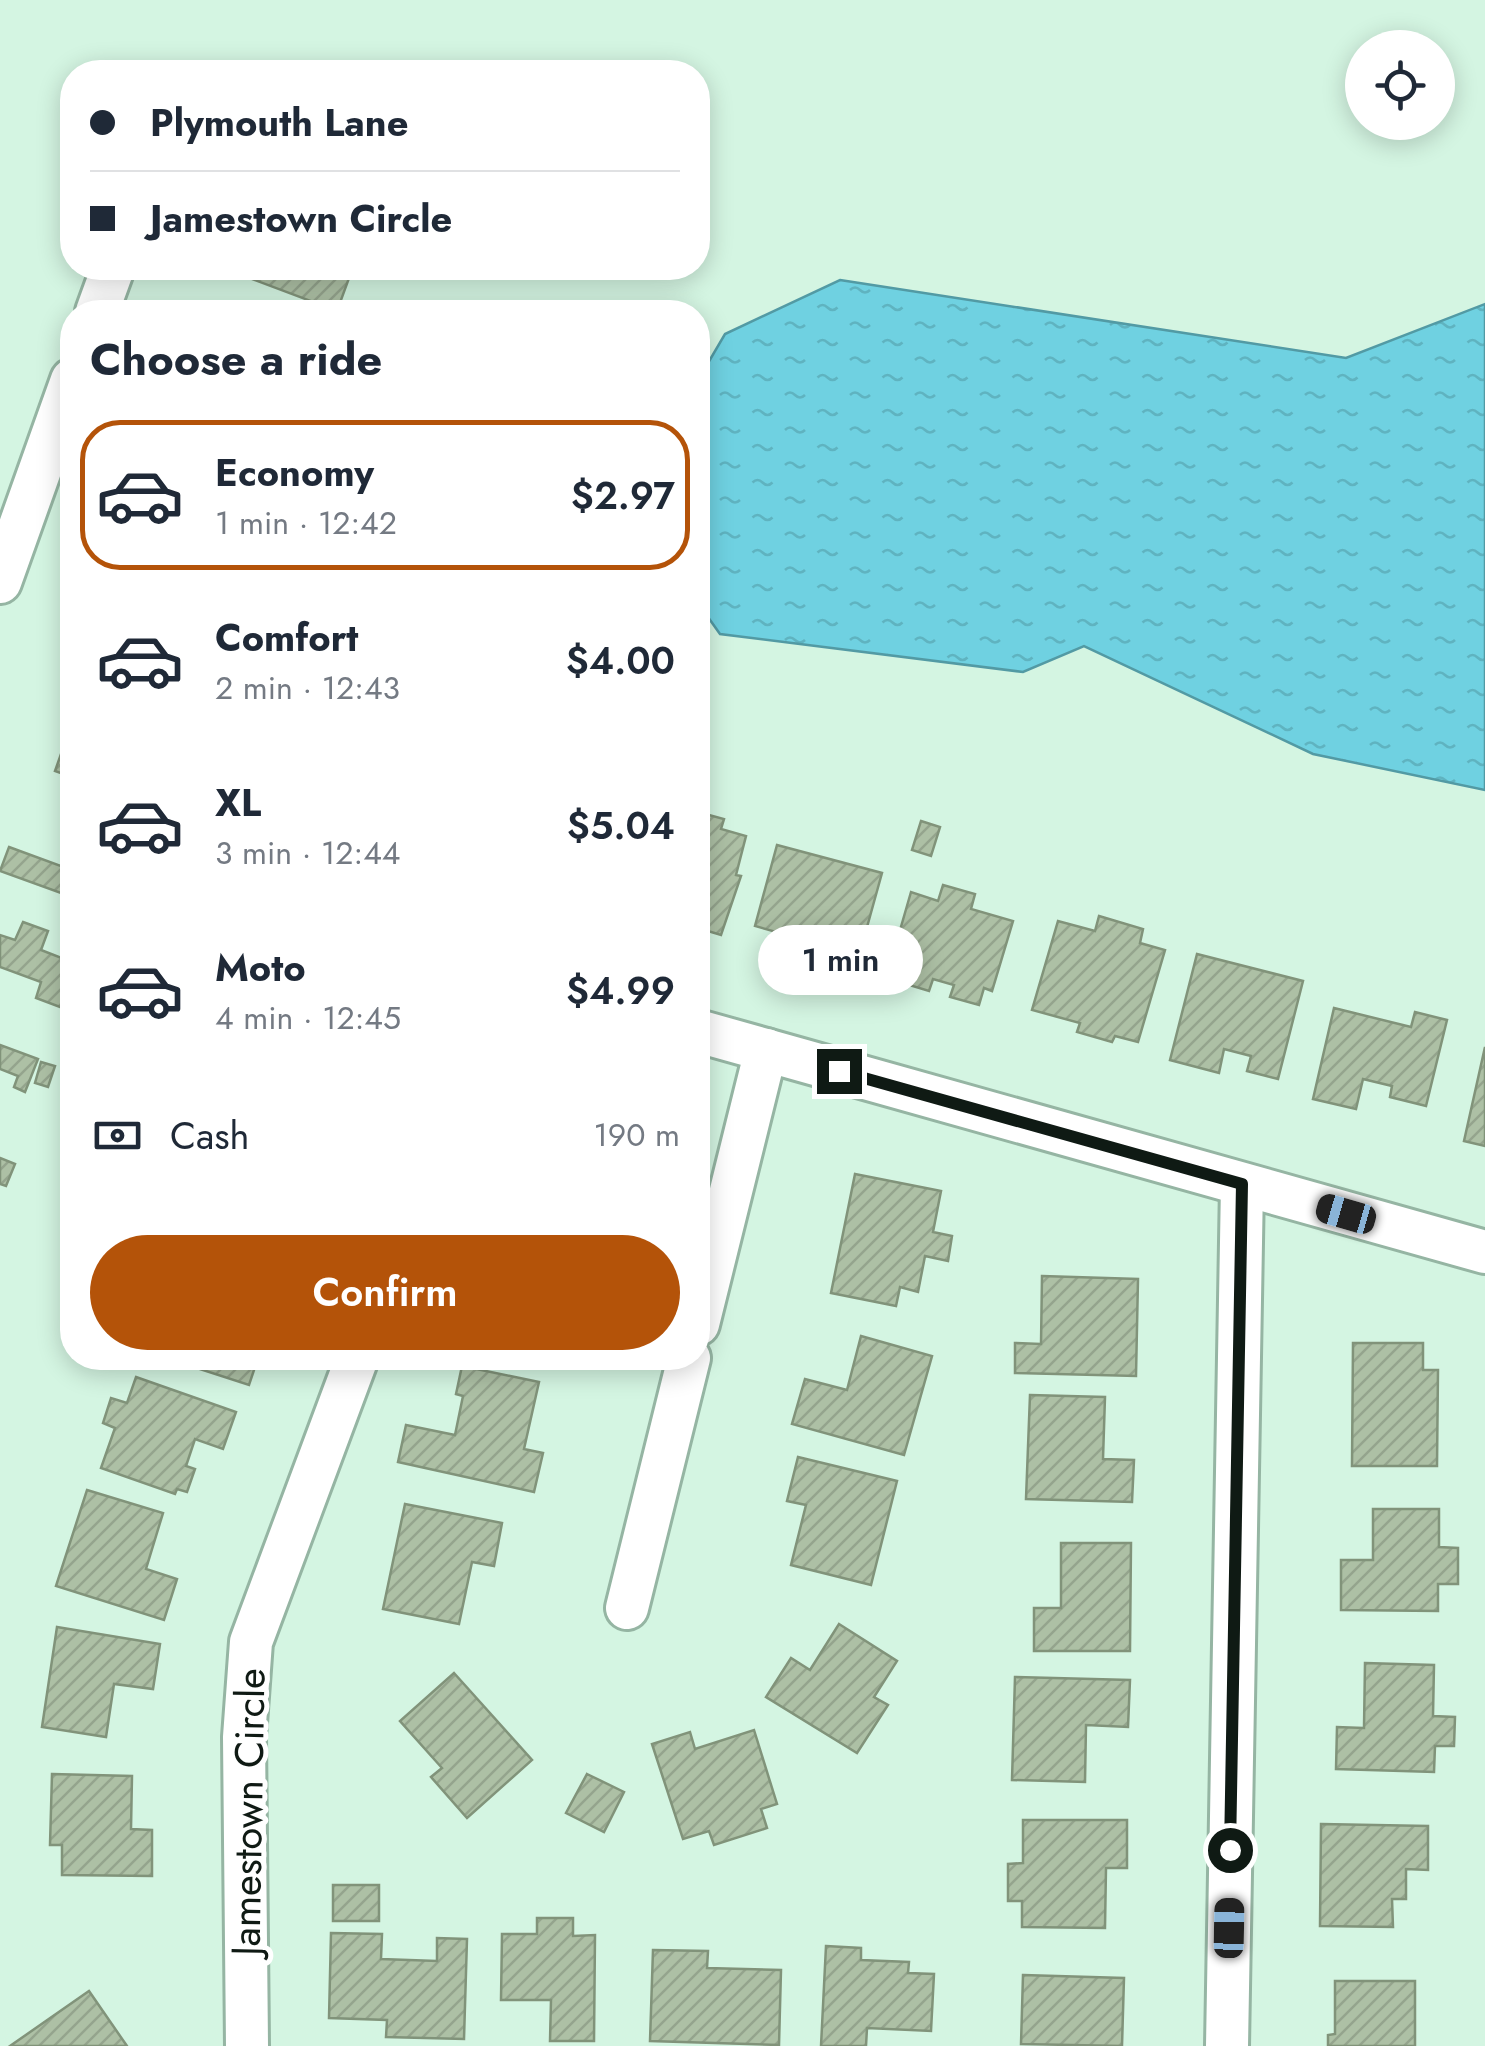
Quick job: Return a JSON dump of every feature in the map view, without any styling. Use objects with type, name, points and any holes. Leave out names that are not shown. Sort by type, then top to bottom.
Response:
[{"type":"street","points":[[0,582],[60,414]]},
{"type":"street","points":[[710,1034],[1485,1252]]},
{"type":"street","points":[[710,1276],[766,1050]]},
{"type":"street","points":[[1227,2046],[1242,1184]]},
{"type":"street","name":"Jamestown Circle","points":[[248,2046],[244,1737],[251,1642],[353,1370]]},
{"type":"street","points":[[627,1608],[686,1370]]},
{"type":"water","points":[[840,280],[1346,358],[1485,304],[1485,790],[1313,754],[1084,646],[1023,672],[720,634],[710,620],[710,360],[725,334]]},
{"type":"building","points":[[255,280],[348,280],[341,300],[308,300]]},
{"type":"building","points":[[710,815],[724,819],[721,829],[746,836],[736,875],[741,876],[721,935],[710,932]]},
{"type":"building","points":[[921,821],[940,827],[931,856],[912,850]]},
{"type":"building","points":[[777,845],[882,873],[854,974],[807,961],[812,942],[755,926]]},
{"type":"building","points":[[9,847],[60,866],[60,893],[0,871]]},
{"type":"building","points":[[943,885],[975,894],[971,909],[1013,921],[992,991],[984,988],[979,1005],[950,997],[954,985],[933,979],[929,991],[876,975],[882,955],[892,958],[911,892],[938,901]]},
{"type":"building","points":[[1099,916],[1143,929],[1140,943],[1165,950],[1138,1042],[1115,1036],[1112,1042],[1077,1032],[1080,1023],[1032,1010],[1058,921],[1095,931]]},
{"type":"building","points":[[23,922],[48,931],[41,950],[60,957],[60,1007],[36,998],[41,982],[0,967],[0,935],[15,940]]},
{"type":"building","points":[[1197,954],[1303,981],[1278,1079],[1247,1071],[1251,1056],[1224,1049],[1219,1073],[1170,1060]]},
{"type":"building","points":[[1334,1008],[1411,1027],[1415,1012],[1447,1020],[1426,1106],[1390,1097],[1392,1086],[1363,1079],[1356,1109],[1313,1099]]},
{"type":"building","points":[[0,1045],[38,1059],[25,1092],[14,1087],[18,1076],[0,1069]]},
{"type":"building","points":[[1485,1047],[1485,1146],[1464,1141]]},
{"type":"building","points":[[41,1062],[55,1066],[48,1087],[35,1083]]},
{"type":"building","points":[[0,1158],[15,1164],[6,1186],[0,1184]]},
{"type":"building","points":[[855,1174],[941,1191],[933,1232],[952,1236],[948,1261],[925,1256],[918,1292],[900,1287],[896,1306],[831,1293]]},
{"type":"building","points":[[1042,1276],[1138,1279],[1136,1376],[1015,1373],[1015,1343],[1041,1344]]},
{"type":"building","points":[[861,1336],[932,1356],[904,1455],[792,1424],[805,1379],[847,1390]]},
{"type":"building","points":[[1353,1343],[1423,1343],[1423,1370],[1438,1370],[1437,1466],[1352,1466]]},
{"type":"building","points":[[203,1370],[254,1370],[249,1385]]},
{"type":"building","points":[[461,1370],[481,1370],[539,1382],[524,1449],[543,1453],[534,1492],[398,1462],[406,1425],[455,1435],[463,1396],[456,1394]]},
{"type":"building","points":[[136,1377],[236,1412],[223,1449],[195,1439],[186,1466],[195,1469],[187,1492],[177,1489],[175,1494],[101,1468],[115,1428],[103,1423],[111,1398],[127,1403]]},
{"type":"building","points":[[1030,1395],[1105,1397],[1103,1459],[1134,1460],[1132,1502],[1026,1499]]},
{"type":"building","points":[[798,1457],[897,1481],[871,1585],[791,1565],[806,1505],[787,1501]]},
{"type":"building","points":[[87,1490],[163,1513],[146,1569],[177,1579],[164,1620],[56,1586]]},
{"type":"building","points":[[405,1504],[502,1523],[494,1566],[472,1562],[459,1624],[383,1609]]},
{"type":"building","points":[[1373,1509],[1439,1509],[1439,1547],[1458,1548],[1458,1584],[1438,1584],[1438,1611],[1341,1610],[1341,1560],[1373,1560]]},
{"type":"building","points":[[1061,1543],[1131,1543],[1130,1651],[1034,1651],[1034,1608],[1061,1608]]},
{"type":"building","points":[[839,1624],[897,1661],[874,1697],[888,1705],[857,1753],[766,1697],[791,1658],[810,1670]]},
{"type":"building","points":[[57,1627],[160,1644],[153,1689],[114,1684],[106,1737],[42,1727]]},
{"type":"building","points":[[1365,1663],[1434,1665],[1433,1716],[1455,1717],[1454,1746],[1435,1746],[1434,1772],[1336,1769],[1337,1727],[1364,1728]]},
{"type":"building","points":[[454,1673],[532,1760],[467,1818],[431,1777],[442,1768],[400,1721]]},
{"type":"building","points":[[1015,1677],[1130,1680],[1128,1727],[1086,1725],[1085,1782],[1012,1780]]},
{"type":"building","points":[[754,1730],[777,1804],[761,1809],[767,1828],[714,1845],[709,1831],[683,1839],[652,1744],[690,1732],[695,1749]]},
{"type":"building","points":[[52,1774],[132,1776],[131,1829],[152,1830],[152,1876],[62,1875],[62,1845],[50,1845]]},
{"type":"building","points":[[587,1774],[624,1792],[604,1832],[566,1813]]},
{"type":"building","points":[[1023,1820],[1127,1820],[1127,1868],[1106,1868],[1105,1928],[1022,1927],[1022,1901],[1008,1901],[1008,1864],[1023,1863]]},
{"type":"building","points":[[1321,1824],[1428,1826],[1428,1870],[1406,1869],[1406,1899],[1392,1899],[1393,1927],[1320,1926]]},
{"type":"building","points":[[333,1885],[379,1885],[379,1921],[333,1921]]},
{"type":"building","points":[[537,1918],[573,1918],[573,1936],[595,1935],[594,2041],[550,2041],[551,2000],[501,2000],[502,1934],[537,1934]]},
{"type":"building","points":[[331,1933],[382,1934],[381,1959],[437,1961],[437,1938],[467,1939],[464,2039],[386,2037],[387,2020],[329,2018]]},
{"type":"building","points":[[826,1946],[861,1948],[861,1960],[909,1962],[908,1973],[934,1974],[931,2031],[867,2028],[866,2046],[821,2046]]},
{"type":"building","points":[[653,1950],[708,1951],[707,1968],[781,1970],[779,2045],[650,2041]]},
{"type":"building","points":[[1023,1975],[1124,1978],[1122,2046],[1021,2044]]},
{"type":"building","points":[[1335,1981],[1415,1981],[1415,2046],[1328,2046],[1328,2035],[1335,2034]]},
{"type":"building","points":[[89,1991],[127,2046],[10,2046]]},
{"type":"route","points":[[839,1071],[1242,1184],[1230,1850]]}]
